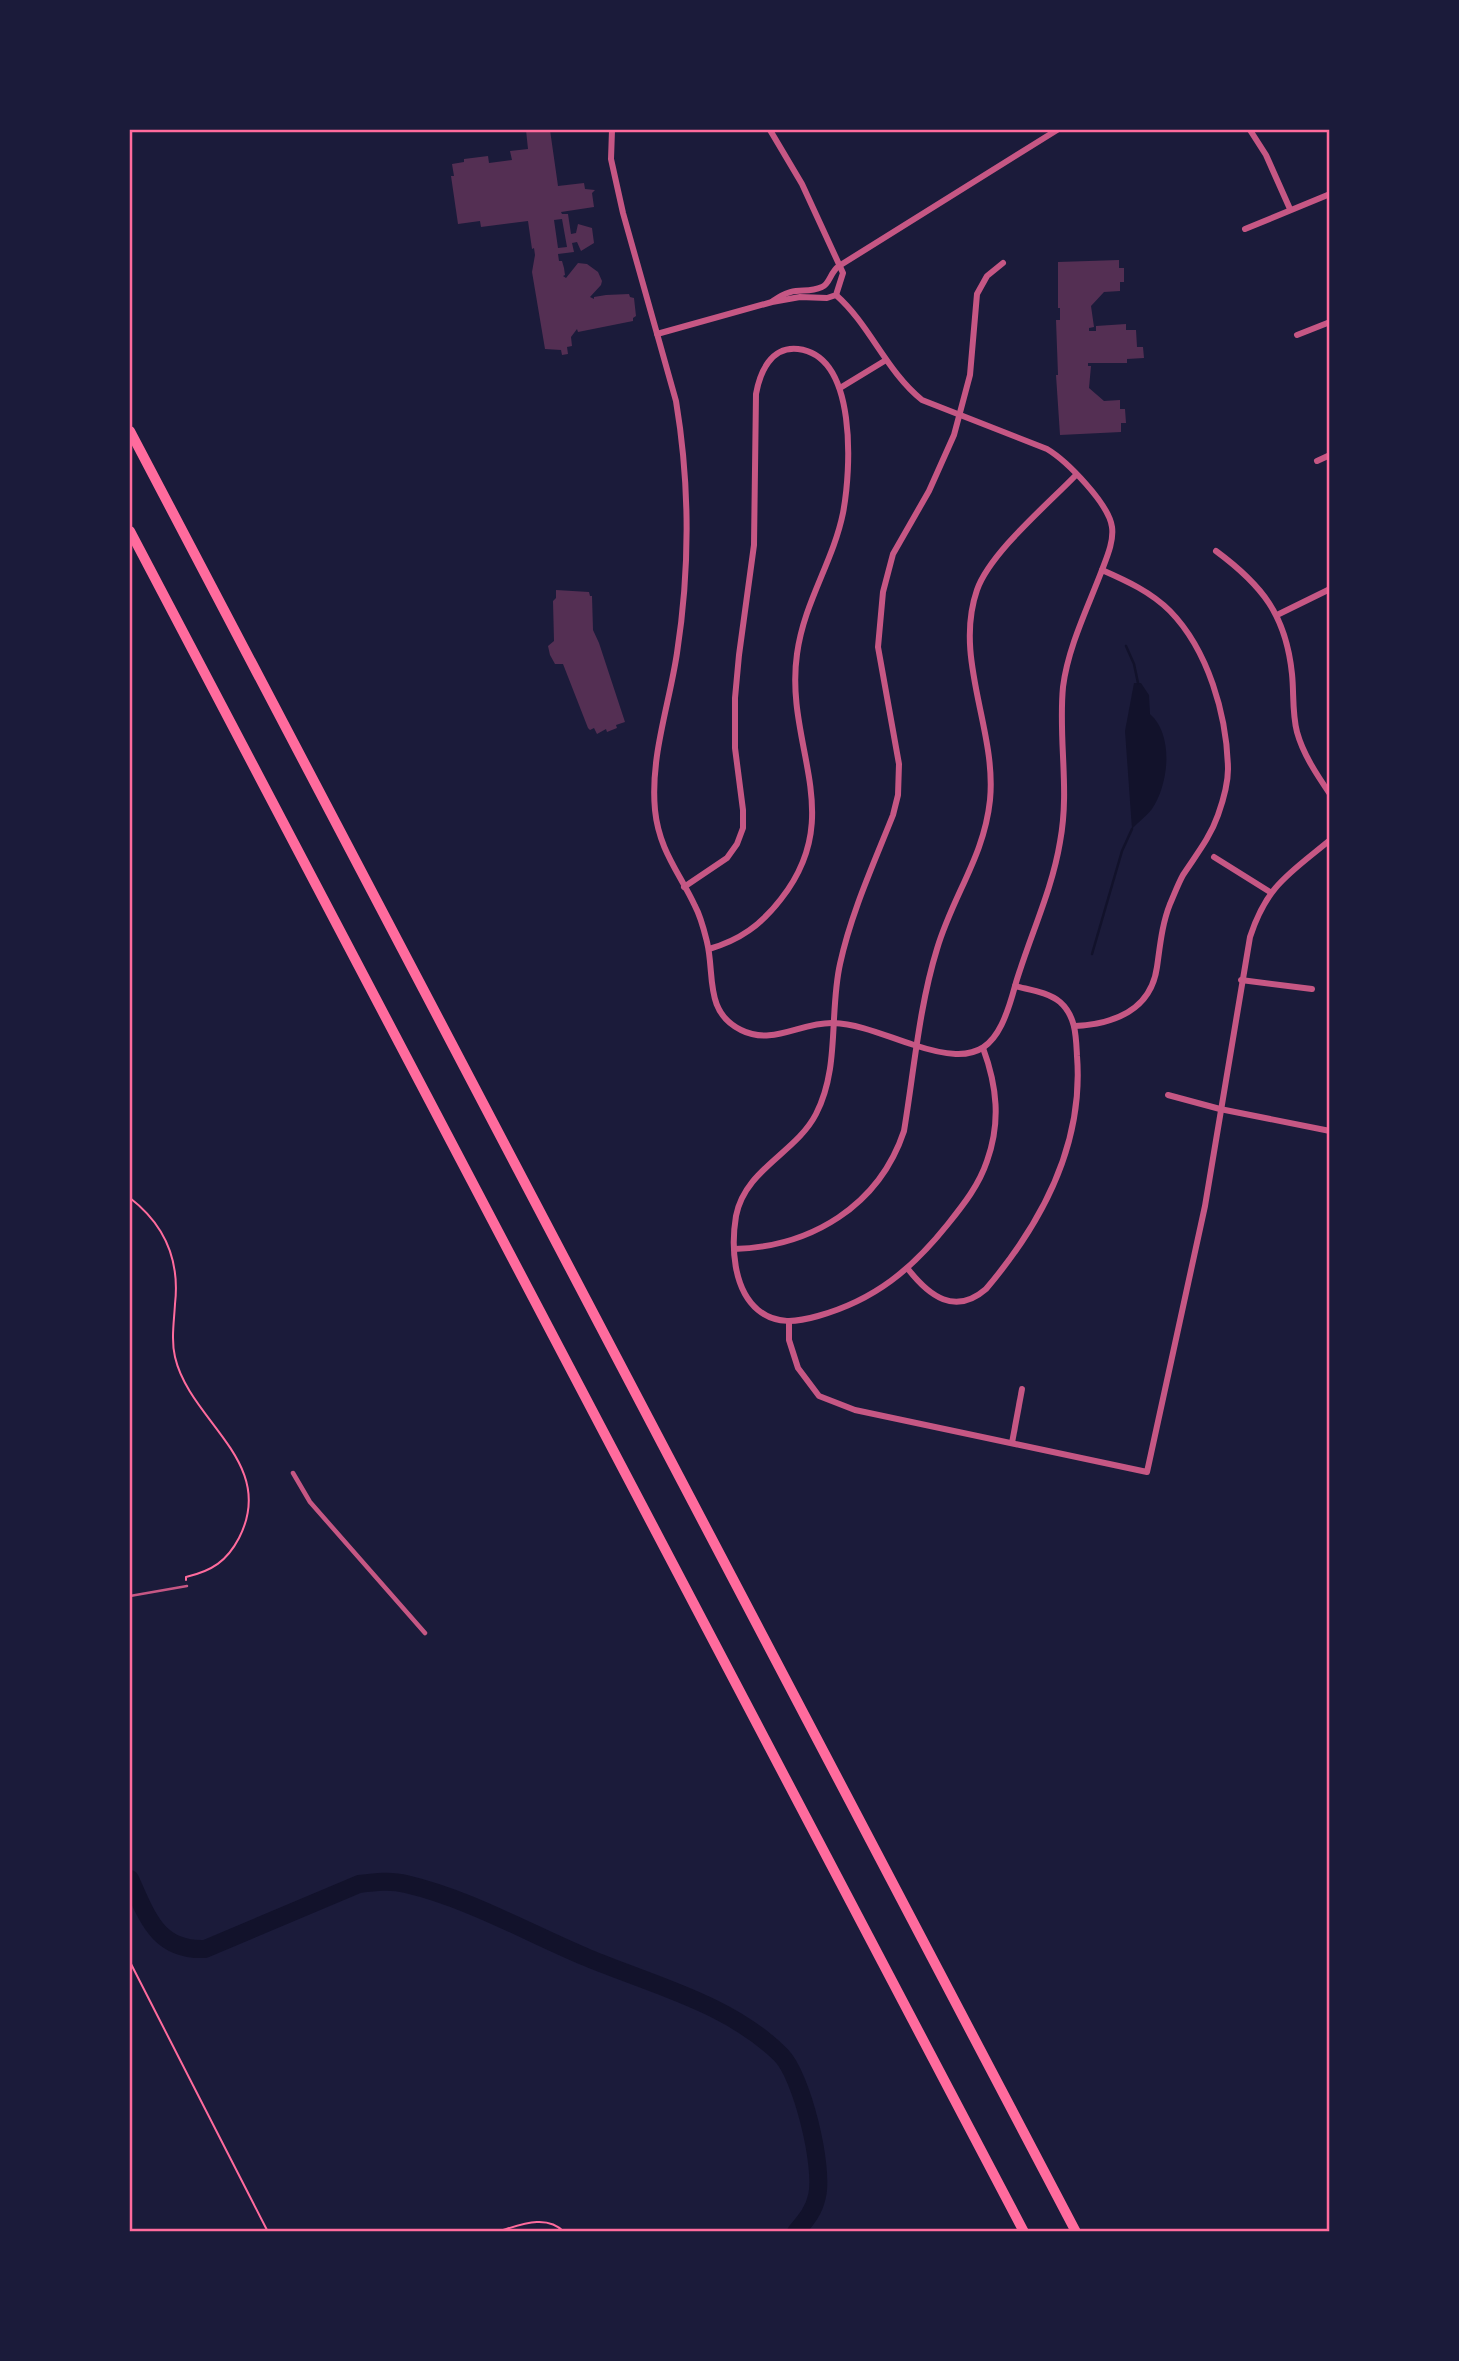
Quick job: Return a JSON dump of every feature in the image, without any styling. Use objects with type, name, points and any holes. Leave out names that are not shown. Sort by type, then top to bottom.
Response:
[{"type":"highway","points":[[130,431],[1076,2231]]},
{"type":"highway","points":[[130,531],[1024,2231]]},
{"type":"street","points":[[612,130],[611,159],[624,216],[676,401],[681,429],[687,572],[680,632],[655,763],[654,791],[658,833],[672,867],[695,906],[709,949],[712,995],[723,1016],[739,1030],[756,1036],[771,1036],[813,1024],[833,1023],[857,1027],[953,1055],[969,1054],[984,1048],[1002,1029],[1055,868],[1066,786],[1063,685],[1069,660],[1109,549],[1112,525],[1102,506],[1076,475],[1047,449],[922,400],[912,393],[856,315],[836,295]]},
{"type":"street","points":[[770,130],[802,184],[843,273],[836,295]]},
{"type":"street","points":[[772,302],[783,293],[796,289],[822,288],[827,284],[832,271],[839,266],[1057,130]]},
{"type":"street","points":[[1250,130],[1271,164],[1290,209]]},
{"type":"street","points":[[1245,229],[1329,194]]},
{"type":"street","points":[[984,1048],[995,1083],[997,1111],[987,1162],[967,1201],[908,1269],[873,1294],[850,1306],[813,1318],[789,1322],[767,1315],[750,1301],[738,1275],[734,1250],[737,1213],[747,1188],[812,1121],[822,1100],[830,1070],[835,993],[845,942],[894,815],[898,794],[898,749],[878,647],[883,592],[893,554],[944,461],[961,415],[970,375],[976,294],[987,276],[1003,263]]},
{"type":"street","points":[[657,334],[772,302],[836,295]]},
{"type":"street","points":[[1297,335],[1329,322]]},
{"type":"street","points":[[684,887],[727,858],[737,844],[743,828],[735,748],[735,698],[754,545],[755,405],[758,383],[765,366],[778,354],[793,349],[816,355],[828,365],[840,388],[848,446],[843,512],[805,616],[797,655],[796,716],[812,786],[813,806],[807,851],[793,884],[768,916],[737,940],[709,949]]},
{"type":"street","points":[[840,388],[886,360]]},
{"type":"street","points":[[1317,461],[1329,455]]},
{"type":"street","points":[[734,1250],[779,1245],[796,1240],[854,1208],[872,1190],[892,1162],[904,1131],[937,948],[976,859],[988,811],[989,757],[969,641],[976,593],[991,563],[1076,475]]},
{"type":"street","points":[[1216,551],[1255,584],[1277,615],[1287,643],[1297,734],[1329,794]]},
{"type":"street","points":[[1075,1026],[1099,1025],[1118,1018],[1130,1012],[1144,999],[1153,984],[1168,910],[1182,878],[1208,839],[1218,816],[1227,780],[1224,737],[1212,682],[1185,629],[1160,602],[1135,585],[1102,570]]},
{"type":"street","points":[[1277,615],[1329,589]]},
{"type":"street","points":[[789,1322],[793,1356],[798,1368],[819,1396],[855,1409],[1147,1472],[1205,1206],[1241,981],[1252,929],[1270,892],[1329,840]]},
{"type":"street","points":[[1214,857],[1270,892]]},
{"type":"street","points":[[1241,981],[1312,989]]},
{"type":"street","points":[[908,1269],[932,1295],[955,1302],[979,1295],[1002,1270],[1036,1223],[1059,1174],[1075,1115],[1078,1090],[1075,1026],[1069,1012],[1060,1002],[1049,995],[1015,986]]},
{"type":"street","points":[[1168,1095],[1329,1132]]},
{"type":"street","points":[[1012,1443],[1022,1389]]},
{"type":"street","points":[[293,1473],[310,1502],[425,1633]]},
{"type":"lane","points":[[130,1596],[187,1586]]},
{"type":"path","points":[[130,1198],[153,1218],[171,1250],[177,1285],[173,1337],[180,1369],[196,1399],[239,1459],[247,1482],[246,1517],[234,1548],[211,1570],[186,1577]]},
{"type":"path","points":[[130,1962],[268,2231]]},
{"type":"path","points":[[496,2231],[540,2221],[554,2223],[564,2231]]},
{"type":"shaded area","points":[[1134,683],[1141,683],[1149,695],[1150,714],[1163,734],[1166,760],[1158,799],[1150,812],[1132,829],[1125,731]]},
{"type":"building","points":[[526,130],[550,130],[558,186],[584,183],[585,189],[595,190],[592,193],[594,207],[561,212],[568,214],[571,234],[576,233],[578,224],[592,228],[594,243],[581,251],[577,242],[572,243],[574,252],[558,254],[564,268],[563,276],[566,278],[578,263],[587,264],[598,272],[602,281],[590,297],[594,299],[606,295],[629,294],[634,298],[636,316],[633,321],[578,332],[577,329],[571,337],[572,346],[567,347],[568,354],[562,355],[561,350],[545,349],[532,272],[535,255],[528,221],[481,227],[480,221],[458,224],[451,176],[454,176],[452,164],[464,162],[464,159],[488,156],[489,163],[512,160],[510,151],[528,149]],"holes":[[[562,219],[567,247],[558,248],[554,220]]]},
{"type":"building","points":[[1119,260],[1119,268],[1124,268],[1124,282],[1120,282],[1120,291],[1104,292],[1091,306],[1094,327],[1089,328],[1089,331],[1096,331],[1096,326],[1126,324],[1126,330],[1136,330],[1137,347],[1143,347],[1144,358],[1127,359],[1127,363],[1088,363],[1088,366],[1091,366],[1089,388],[1104,401],[1120,400],[1120,409],[1125,409],[1126,423],[1121,423],[1121,432],[1060,435],[1056,375],[1056,320],[1060,320],[1058,262]]},
{"type":"building","points":[[556,590],[589,592],[592,596],[593,630],[625,722],[607,732],[606,729],[597,734],[594,728],[588,728],[563,664],[555,664],[550,655],[548,646],[554,641],[553,601],[556,598]]},
{"type":"waterway","points":[[1126,646],[1138,683]]},
{"type":"waterway","points":[[1092,954],[1122,851],[1132,829]]},
{"type":"waterway","points":[[130,1879],[156,1929],[175,1944],[205,1949],[359,1884],[406,1884],[476,1907],[588,1958],[715,2009],[761,2037],[781,2055],[789,2066],[803,2101],[814,2144],[818,2182],[814,2206],[796,2232]]}]
